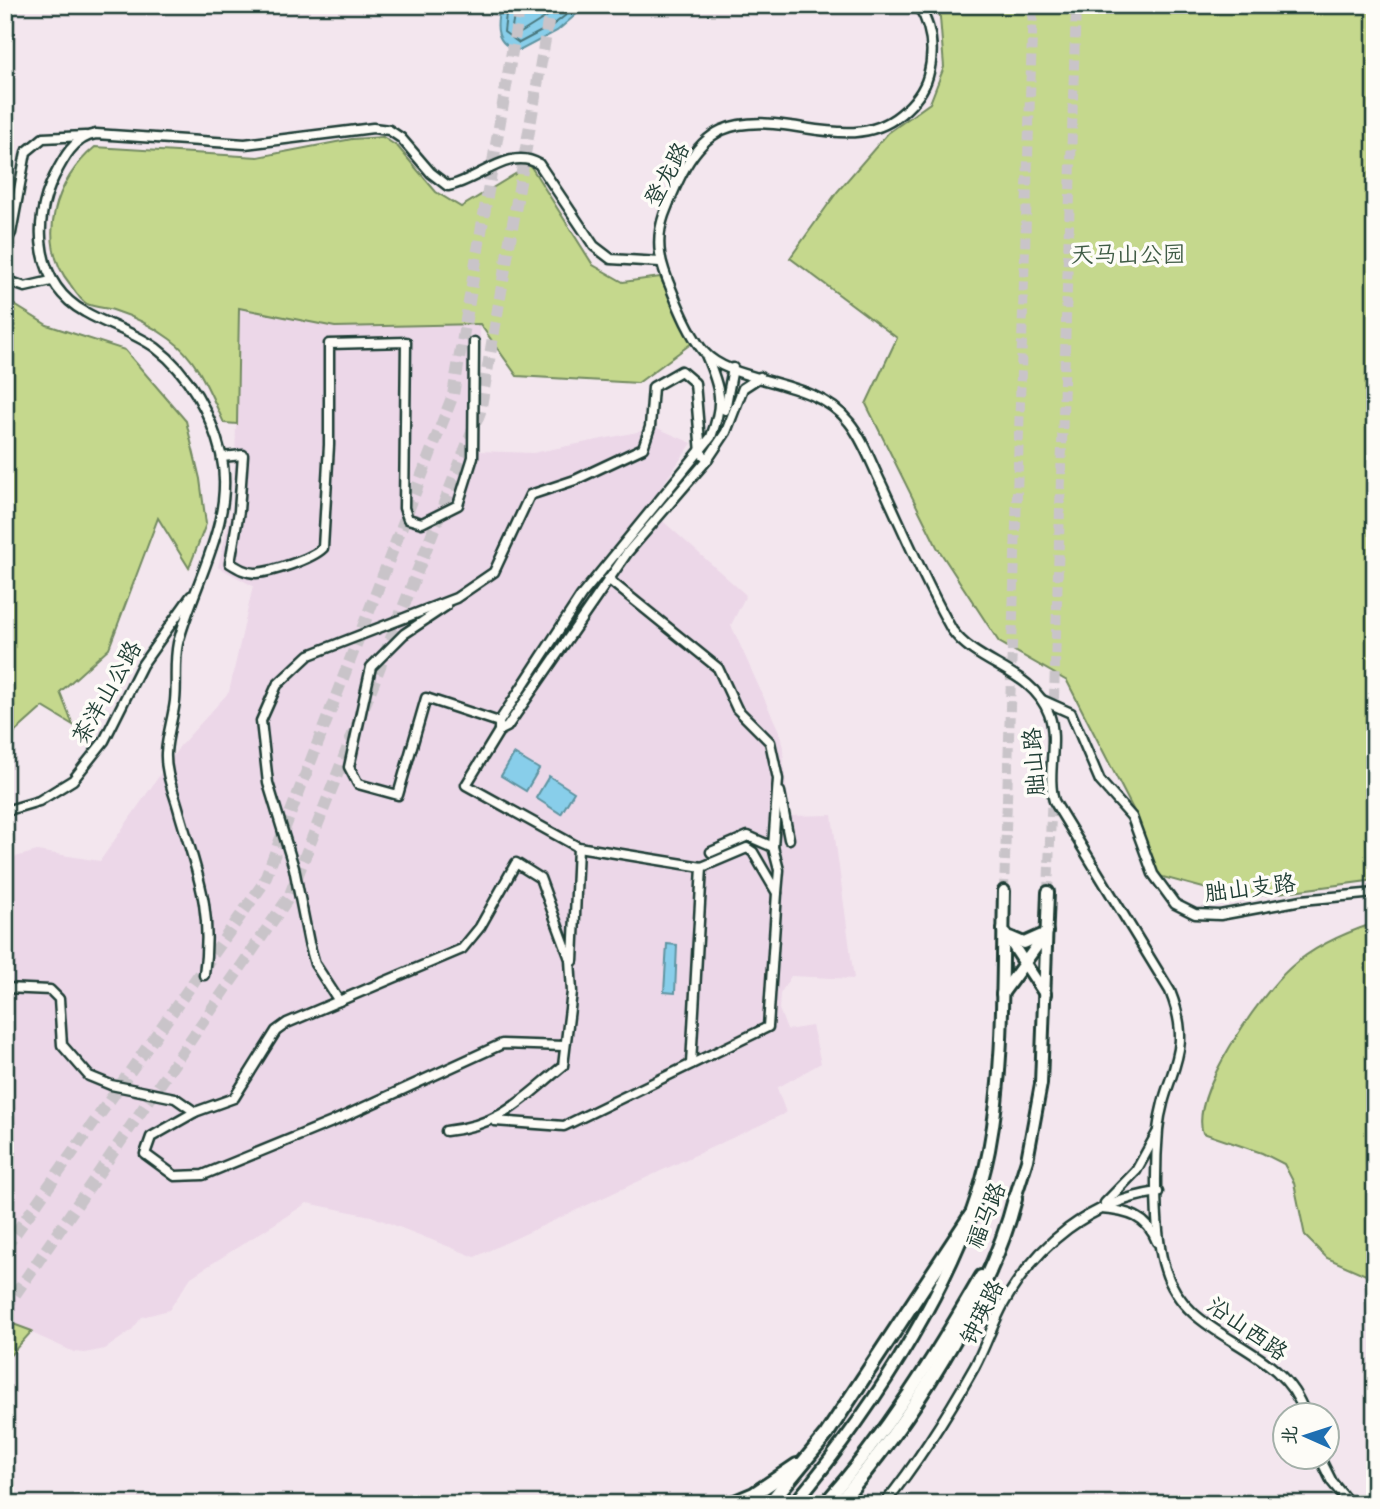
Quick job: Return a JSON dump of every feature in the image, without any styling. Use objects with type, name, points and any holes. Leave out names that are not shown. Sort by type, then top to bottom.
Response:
[{"type":"highway","points":[[838,1504],[897,1427],[954,1340],[988,1276],[1006,1234],[1015,1199]]},
{"type":"highway","points":[[769,1504],[826,1435],[971,1215]]},
{"type":"highway","points":[[730,1504],[754,1494],[788,1472],[806,1458],[826,1435]]},
{"type":"main road","name":"福马路","points":[[794,1504],[818,1476],[886,1377],[946,1278],[971,1215],[989,1150],[999,1067],[1004,891]]},
{"type":"main road","name":"福马路","points":[[824,1504],[874,1444],[938,1350],[989,1263],[1015,1199],[1027,1160],[1039,1098],[1048,892]]},
{"type":"main road","points":[[1003,930],[1012,940],[1024,943],[1036,941],[1047,932]]},
{"type":"main road","points":[[1003,930],[1045,995]]},
{"type":"main road","points":[[1002,993],[1047,932]]},
{"type":"main road","points":[[1002,993],[1011,983],[1023,979],[1035,985],[1045,995]]},
{"type":"street","name":"登龙路","points":[[726,410],[705,353],[678,306],[660,262],[658,233],[668,205],[694,156],[711,136],[732,127],[757,123],[855,133],[887,123],[906,110],[926,83],[931,63],[929,27],[918,5]]},
{"type":"street","points":[[5,244],[11,233],[26,152],[43,138],[96,134],[245,144],[373,128],[389,130],[401,138],[431,173],[448,186],[462,184],[515,158],[530,159],[538,164],[594,246],[611,259],[660,262]]},
{"type":"street","points":[[85,135],[75,143],[58,169],[40,214],[41,246],[51,281],[83,312],[155,348],[187,379],[205,409],[222,457],[218,531],[192,595],[178,644],[166,763],[208,917],[204,975]]},
{"type":"street","points":[[5,279],[25,287],[51,281]]},
{"type":"street","points":[[222,457],[243,455],[239,511],[230,563],[241,570],[256,573],[314,556],[323,548],[329,445],[329,344],[406,342],[404,508],[408,519],[422,523],[458,505],[473,457],[474,342]]},
{"type":"street","points":[[705,353],[733,368],[760,377]]},
{"type":"street","points":[[499,732],[499,722],[577,603],[726,432],[726,410],[733,368]]},
{"type":"street","points":[[499,722],[426,698],[398,795],[359,784],[348,767],[371,667],[404,634],[494,572],[530,495],[575,481],[643,448],[650,428],[653,387],[681,371],[695,383],[705,456]]},
{"type":"street","points":[[726,410],[743,388],[760,377]]},
{"type":"street","name":"胐山路","points":[[760,377],[825,400],[846,418],[865,450],[952,630],[972,650],[1031,686],[1042,700],[1051,720],[1049,775],[1054,801],[1170,991],[1179,1015],[1181,1049],[1158,1130],[1158,1192]]},
{"type":"street","points":[[640,531],[507,727],[499,732],[466,785],[578,847],[702,867],[747,848],[753,852],[777,892]]},
{"type":"street","points":[[608,579],[719,668],[737,709],[770,742],[789,839]]},
{"type":"street","name":"茶洋山公路","points":[[5,811],[39,801],[73,780],[104,741],[142,666],[192,595]]},
{"type":"street","points":[[339,1001],[315,964],[309,943],[294,868],[268,783],[261,720],[277,685],[309,655],[456,598]]},
{"type":"street","points":[[577,603],[587,608]]},
{"type":"street","name":"胐山支路","points":[[1042,700],[1072,713],[1100,780],[1132,817],[1153,874],[1175,904],[1195,914],[1220,915],[1302,900],[1375,893]]},
{"type":"street","points":[[495,1121],[564,1126],[768,1027],[779,870],[773,847],[778,779]]},
{"type":"street","points":[[711,852],[748,836],[773,847]]},
{"type":"street","points":[[446,1131],[472,1129],[495,1121],[563,1066],[572,992],[578,847]]},
{"type":"street","points":[[564,1046],[502,1044],[332,1122],[203,1175],[175,1176],[145,1154],[151,1137],[195,1112],[234,1098],[276,1031],[287,1023],[461,949],[480,927],[516,863],[540,878],[570,959],[572,992]]},
{"type":"street","points":[[691,1064],[702,867]]},
{"type":"street","points":[[5,988],[50,990],[58,999],[62,1045],[89,1076],[111,1085],[175,1098],[195,1112]]},
{"type":"street","points":[[1098,1209],[1129,1181],[1158,1130]]},
{"type":"street","name":"钟瑛路","points":[[884,1504],[950,1408],[976,1363],[1003,1305],[1046,1246],[1098,1209],[1121,1200],[1158,1192]]},
{"type":"street","name":"沿山西路","points":[[1158,1192],[1161,1252],[1168,1280],[1184,1306],[1213,1330],[1280,1372],[1293,1387],[1299,1400]]},
{"type":"street","points":[[1098,1209],[1137,1215],[1150,1228],[1161,1252]]},
{"type":"street","points":[[1326,1470],[1350,1504]]},
{"type":"shaded area","points":[[239,308],[335,327],[480,324],[480,451],[533,453],[657,428],[692,443],[647,507],[746,595],[731,625],[782,738],[788,816],[832,815],[854,979],[791,976],[780,994],[779,1009],[787,1030],[812,1026],[821,1063],[777,1088],[786,1113],[475,1257],[371,1216],[307,1203],[191,1277],[169,1310],[142,1317],[131,1331],[105,1349],[74,1352],[5,1321],[5,860],[37,851],[100,861],[180,746],[229,692],[253,586],[218,567],[234,502]]},
{"type":"green space","name":"天马山公园","points":[[939,5],[1375,5],[1375,880],[1240,898],[1159,876],[1137,817],[1067,681],[999,642],[937,547],[866,404],[897,338],[790,258],[837,192],[888,133],[930,103],[944,67]]},
{"type":"green space","points":[[383,137],[398,147],[436,192],[461,207],[530,165],[593,265],[623,282],[660,277],[692,343],[638,383],[517,376],[480,324],[335,327],[239,308],[237,424],[224,423],[196,366],[180,347],[157,330],[135,319],[87,304],[77,295],[59,267],[52,230],[55,211],[70,176],[81,160],[95,147],[258,157],[352,139]]},
{"type":"green space","points":[[5,299],[47,325],[125,350],[186,421],[200,479],[206,524],[189,568],[158,518],[109,648],[60,692],[73,725],[43,707],[5,741]]},
{"type":"green space","points":[[1375,923],[1375,1279],[1327,1258],[1305,1236],[1294,1183],[1284,1164],[1262,1153],[1203,1133],[1202,1116],[1207,1095],[1230,1046],[1277,981],[1299,960],[1319,947]]},
{"type":"green space","points":[[5,1321],[32,1331],[5,1361]]},
{"type":"water","points":[[501,5],[587,5],[557,31],[521,50],[506,45],[501,40],[498,20]]},
{"type":"water","points":[[514,754],[539,769],[526,791],[501,776]]},
{"type":"water","points":[[549,776],[574,792],[561,814],[536,798]]},
{"type":"water","points":[[667,944],[677,945],[675,993],[664,992]]},
{"type":"tunnel","points":[[5,1248],[263,884],[453,395],[520,5]]},
{"type":"tunnel","points":[[364,707],[480,412],[551,5]]},
{"type":"tunnel","points":[[1004,891],[1033,5]]},
{"type":"tunnel","points":[[1053,729],[1076,5]]},
{"type":"tunnel","points":[[5,1309],[289,897],[357,724]]},
{"type":"tunnel","points":[[1048,892],[1052,790]]}]
